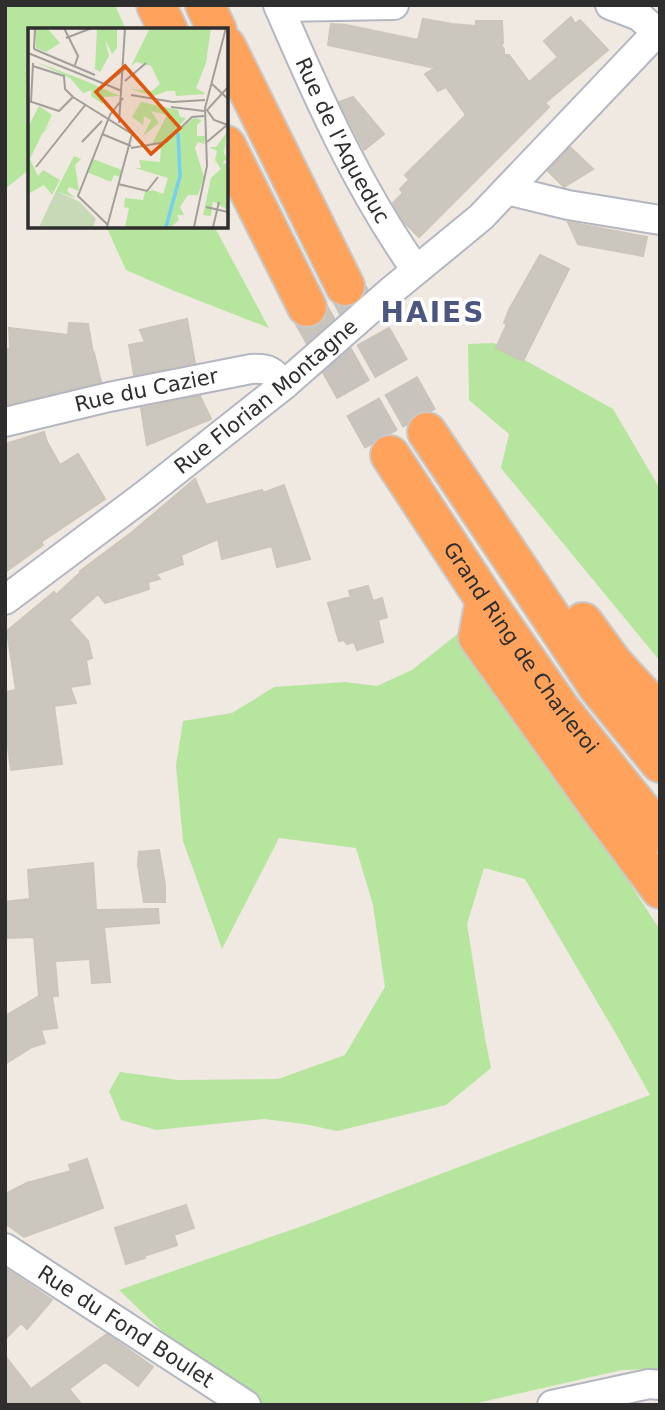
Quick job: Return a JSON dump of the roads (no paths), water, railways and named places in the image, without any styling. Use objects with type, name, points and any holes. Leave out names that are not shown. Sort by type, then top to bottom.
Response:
[{"type":"highway","points":[[156,5],[167,28]]},
{"type":"highway","points":[[205,5],[217,28]]},
{"type":"highway","points":[[228,51],[345,286]]},
{"type":"highway","points":[[228,149],[307,307]]},
{"type":"highway","name":"Grand Ring de Charleroi","points":[[427,432],[597,687],[660,763]]},
{"type":"highway","name":"Grand Ring de Charleroi","points":[[390,455],[562,711],[660,833]]},
{"type":"highway","points":[[488,525],[529,547],[613,663],[660,714]]},
{"type":"highway","points":[[485,600],[478,637],[660,889]]},
{"type":"street","points":[[279,6],[394,5]]},
{"type":"street","points":[[610,5],[639,16],[658,30]]},
{"type":"street","name":"Rue de l'Aqueduc","points":[[279,6],[319,100],[351,165],[416,270]]},
{"type":"street","name":"Rue Florian Montagne","points":[[5,600],[145,495],[284,385],[481,217],[658,30]]},
{"type":"street","points":[[507,190],[568,205],[660,220]]},
{"type":"street","name":"Rue du Cazier","points":[[5,422],[122,394],[251,369],[272,371],[284,385]]},
{"type":"street","name":"Rue du Fond Boulet","points":[[5,1248],[246,1405]]},
{"type":"street","points":[[552,1405],[649,1384],[660,1385]]},
{"type":"tunnel","points":[[345,286],[427,432]]},
{"type":"tunnel","points":[[307,307],[390,455]]},
{"type":"district","name":"HAIES","points":[[433,312]]}]
